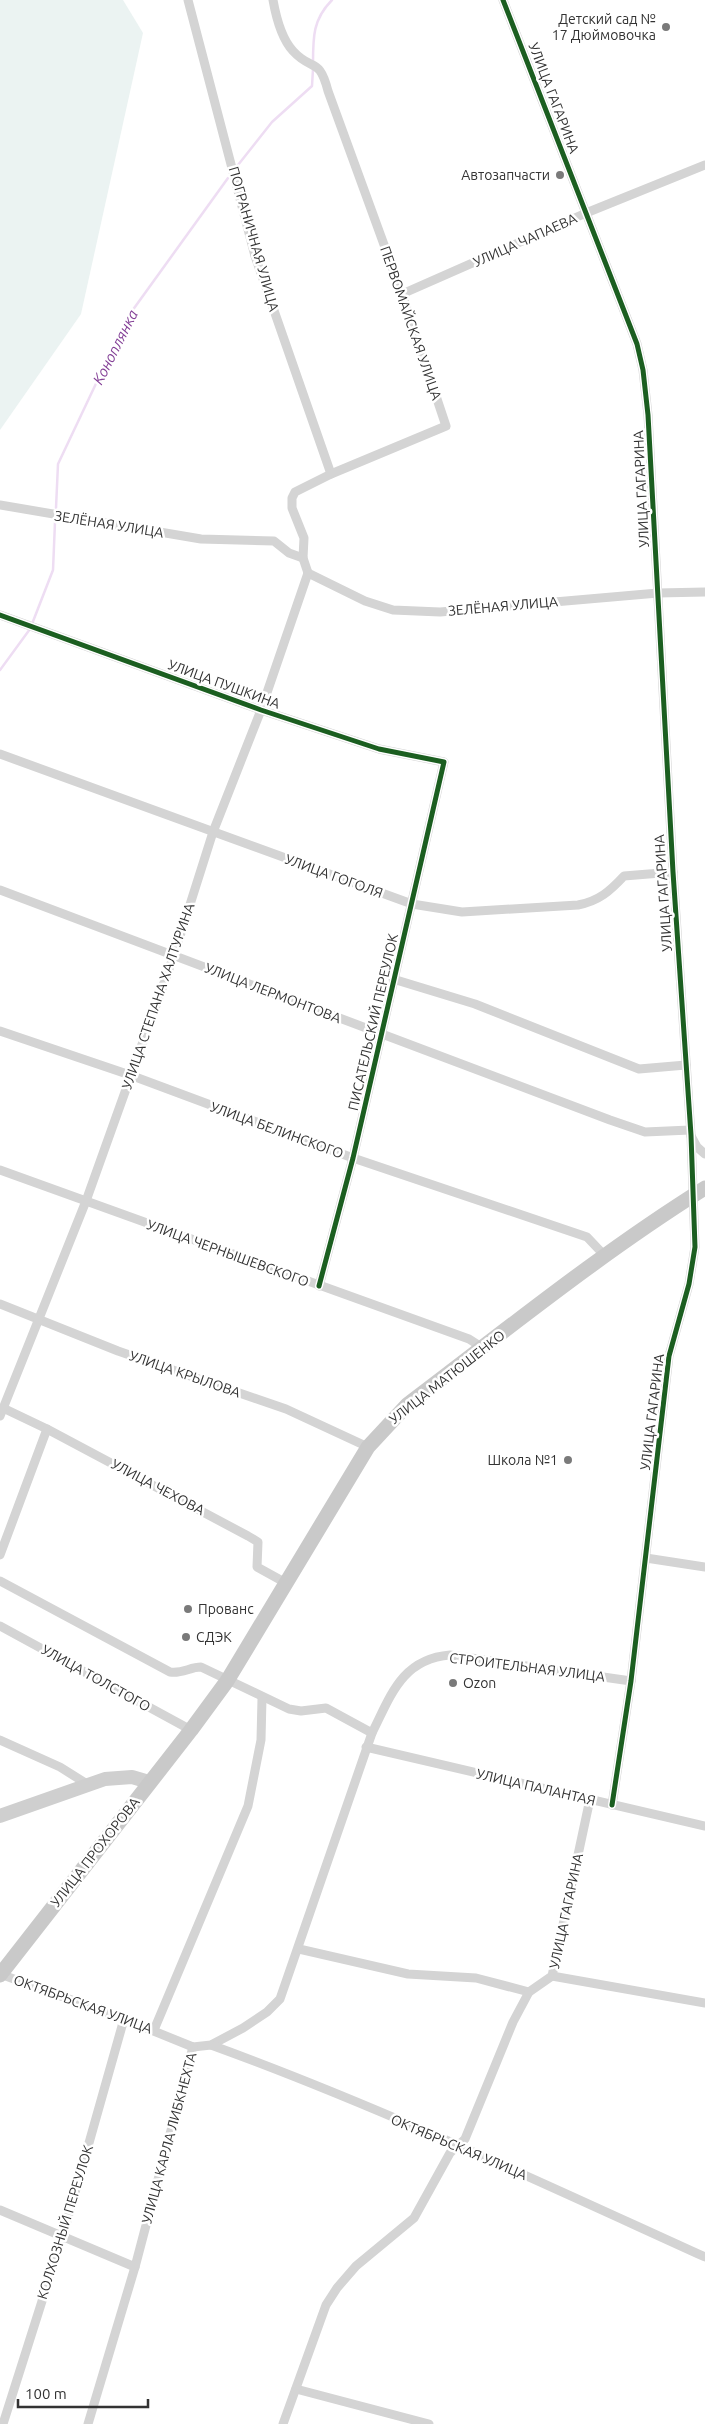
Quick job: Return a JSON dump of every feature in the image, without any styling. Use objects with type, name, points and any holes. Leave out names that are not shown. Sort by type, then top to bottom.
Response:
[{"type":"main road","name":"УЛИЦА МАТЮШЕНКО","points":[[191,1730],[227,1681],[368,1447],[407,1405],[605,1256],[699,1192]]},
{"type":"main road","name":"УЛИЦА ПРОХОРОВА","points":[[0,1974],[191,1730]]},
{"type":"main road","points":[[0,1816],[87,1784],[119,1777],[149,1782]]},
{"type":"street","name":"ПОГРАНИЧНАЯ УЛИЦА","points":[[188,0],[255,256],[331,474]]},
{"type":"street","name":"ПЕРВОМАЙСКАЯ УЛИЦА","points":[[274,0],[282,33],[292,50],[319,68],[323,74],[402,294],[446,426],[331,474],[295,492],[292,498],[292,508],[304,538],[304,558],[308,573]]},
{"type":"street","name":"УЛИЦА ГАГАРИНА","points":[[503,0],[637,344],[643,370],[648,424],[673,872],[686,1065],[691,1133],[699,1192],[695,1247],[689,1284],[669,1356],[631,1681],[612,1805]]},
{"type":"street","name":"УЛИЦА ЧАПАЕВА","points":[[402,294],[586,213],[705,165]]},
{"type":"street","name":"ЗЕЛЁНАЯ УЛИЦА","points":[[0,505],[201,539],[274,542],[289,553],[304,558]]},
{"type":"street","name":"ЗЕЛЁНАЯ УЛИЦА","points":[[308,573],[365,601],[393,610],[440,612],[658,593],[705,592]]},
{"type":"street","name":"УЛИЦА СТЕПАНА ХАЛТУРИНА","points":[[2,1412],[86,1201],[174,955],[213,832],[261,710],[308,573]]},
{"type":"street","name":"УЛИЦА ПУШКИНА","points":[[0,615],[43,629],[261,710],[379,749],[444,762]]},
{"type":"street","name":"УЛИЦА ГОГОЛЯ","points":[[0,754],[412,904],[462,912],[578,905],[591,902],[606,895],[624,876],[673,872]]},
{"type":"street","name":"ПИСАТЕЛЬСКИЙ ПЕРЕУЛОК","points":[[319,1286],[353,1158],[444,762]]},
{"type":"street","name":"УЛИЦА ЛЕРМОНТОВА","points":[[0,890],[645,1132],[691,1133]]},
{"type":"street","name":"ПИСАТЕЛЬСКИЙ ПЕРЕУЛОК","points":[[393,979],[476,1004],[639,1069],[686,1065]]},
{"type":"street","name":"УЛИЦА БЕЛИНСКОГО","points":[[0,1031],[130,1075],[353,1158],[587,1237],[605,1256]]},
{"type":"street","points":[[691,1133],[697,1147],[705,1154]]},
{"type":"street","name":"УЛИЦА ЧЕРНЫШЕВСКОГО","points":[[0,1170],[470,1339],[483,1348]]},
{"type":"street","name":"УЛИЦА КРЫЛОВА","points":[[0,1304],[118,1351],[286,1409],[368,1447]]},
{"type":"street","name":"УЛИЦА ЧЕХОВА","points":[[2,1412],[47,1429],[258,1542],[257,1567],[286,1583]]},
{"type":"street","points":[[0,1555],[47,1429]]},
{"type":"street","points":[[646,1558],[705,1567]]},
{"type":"street","points":[[0,1581],[170,1672],[178,1674],[194,1667],[201,1667],[262,1698],[289,1709],[301,1711],[326,1708],[372,1733]]},
{"type":"street","name":"УЛИЦА ТОЛСТОГО","points":[[0,1626],[191,1730]]},
{"type":"street","name":"СТРОИТЕЛЬНАЯ УЛИЦА","points":[[372,1733],[390,1698],[408,1672],[422,1662],[440,1656],[631,1681]]},
{"type":"street","points":[[154,2030],[248,1806],[261,1740],[262,1698]]},
{"type":"street","name":"УЛИЦА КАРЛА ЛИБКНЕХТА","points":[[88,2424],[134,2267],[193,2047],[211,2045],[260,2018],[274,2006],[284,1990],[372,1733]]},
{"type":"street","points":[[0,1740],[60,1767],[87,1784]]},
{"type":"street","name":"УЛИЦА ПАЛАНТАЯ","points":[[366,1747],[705,1826]]},
{"type":"street","name":"УЛИЦА ГАГАРИНА","points":[[282,2424],[296,2390],[319,2320],[336,2288],[356,2266],[414,2218],[450,2153],[466,2139],[513,2022],[529,1992],[552,1976],[590,1799]]},
{"type":"street","points":[[299,1949],[408,1974],[476,1978],[529,1992]]},
{"type":"street","name":"ОКТЯБРЬСКАЯ УЛИЦА","points":[[0,1974],[154,2030],[193,2047]]},
{"type":"street","points":[[552,1976],[705,2003]]},
{"type":"street","name":"КОЛХОЗНЫЙ ПЕРЕУЛОК","points":[[3,2424],[63,2235],[124,2019]]},
{"type":"street","name":"ОКТЯБРЬСКАЯ УЛИЦА","points":[[211,2045],[262,2063],[458,2146],[705,2257]]},
{"type":"street","points":[[0,2210],[63,2235],[134,2267]]},
{"type":"street","points":[[296,2390],[429,2424]]},
{"type":"shaded area","points":[[0,0],[123,0],[143,33],[81,314],[0,430]]},
{"type":"waterway","name":"Коноплянка","points":[[313,63],[315,29],[321,14],[332,0]]},
{"type":"waterway","name":"Коноплянка","points":[[238,165],[272,122],[312,86],[313,69]]},
{"type":"waterway","name":"Коноплянка","points":[[56,508],[58,464],[127,318],[228,178]]},
{"type":"waterway","name":"Коноплянка","points":[[32,624],[53,570],[55,522]]},
{"type":"waterway","name":"Коноплянка","points":[[0,670],[30,629]]},
{"type":"cycle path","points":[[503,0],[637,344],[643,370],[648,415],[673,872],[691,1135],[695,1247],[689,1284],[669,1356],[631,1681],[612,1805]]},
{"type":"cycle path","points":[[0,615],[261,710],[379,749],[444,762],[353,1158],[319,1286]]},
{"type":"place","name":"Детский сад № 17 Дюймовочка","points":[[666,27]]},
{"type":"place","name":"Автозапчасти","points":[[560,175]]},
{"type":"place","name":"Школа №1","points":[[568,1460]]},
{"type":"place","name":"Прованс","points":[[188,1609]]},
{"type":"place","name":"СДЭК","points":[[186,1637]]},
{"type":"place","name":"Ozon","points":[[453,1683]]}]
